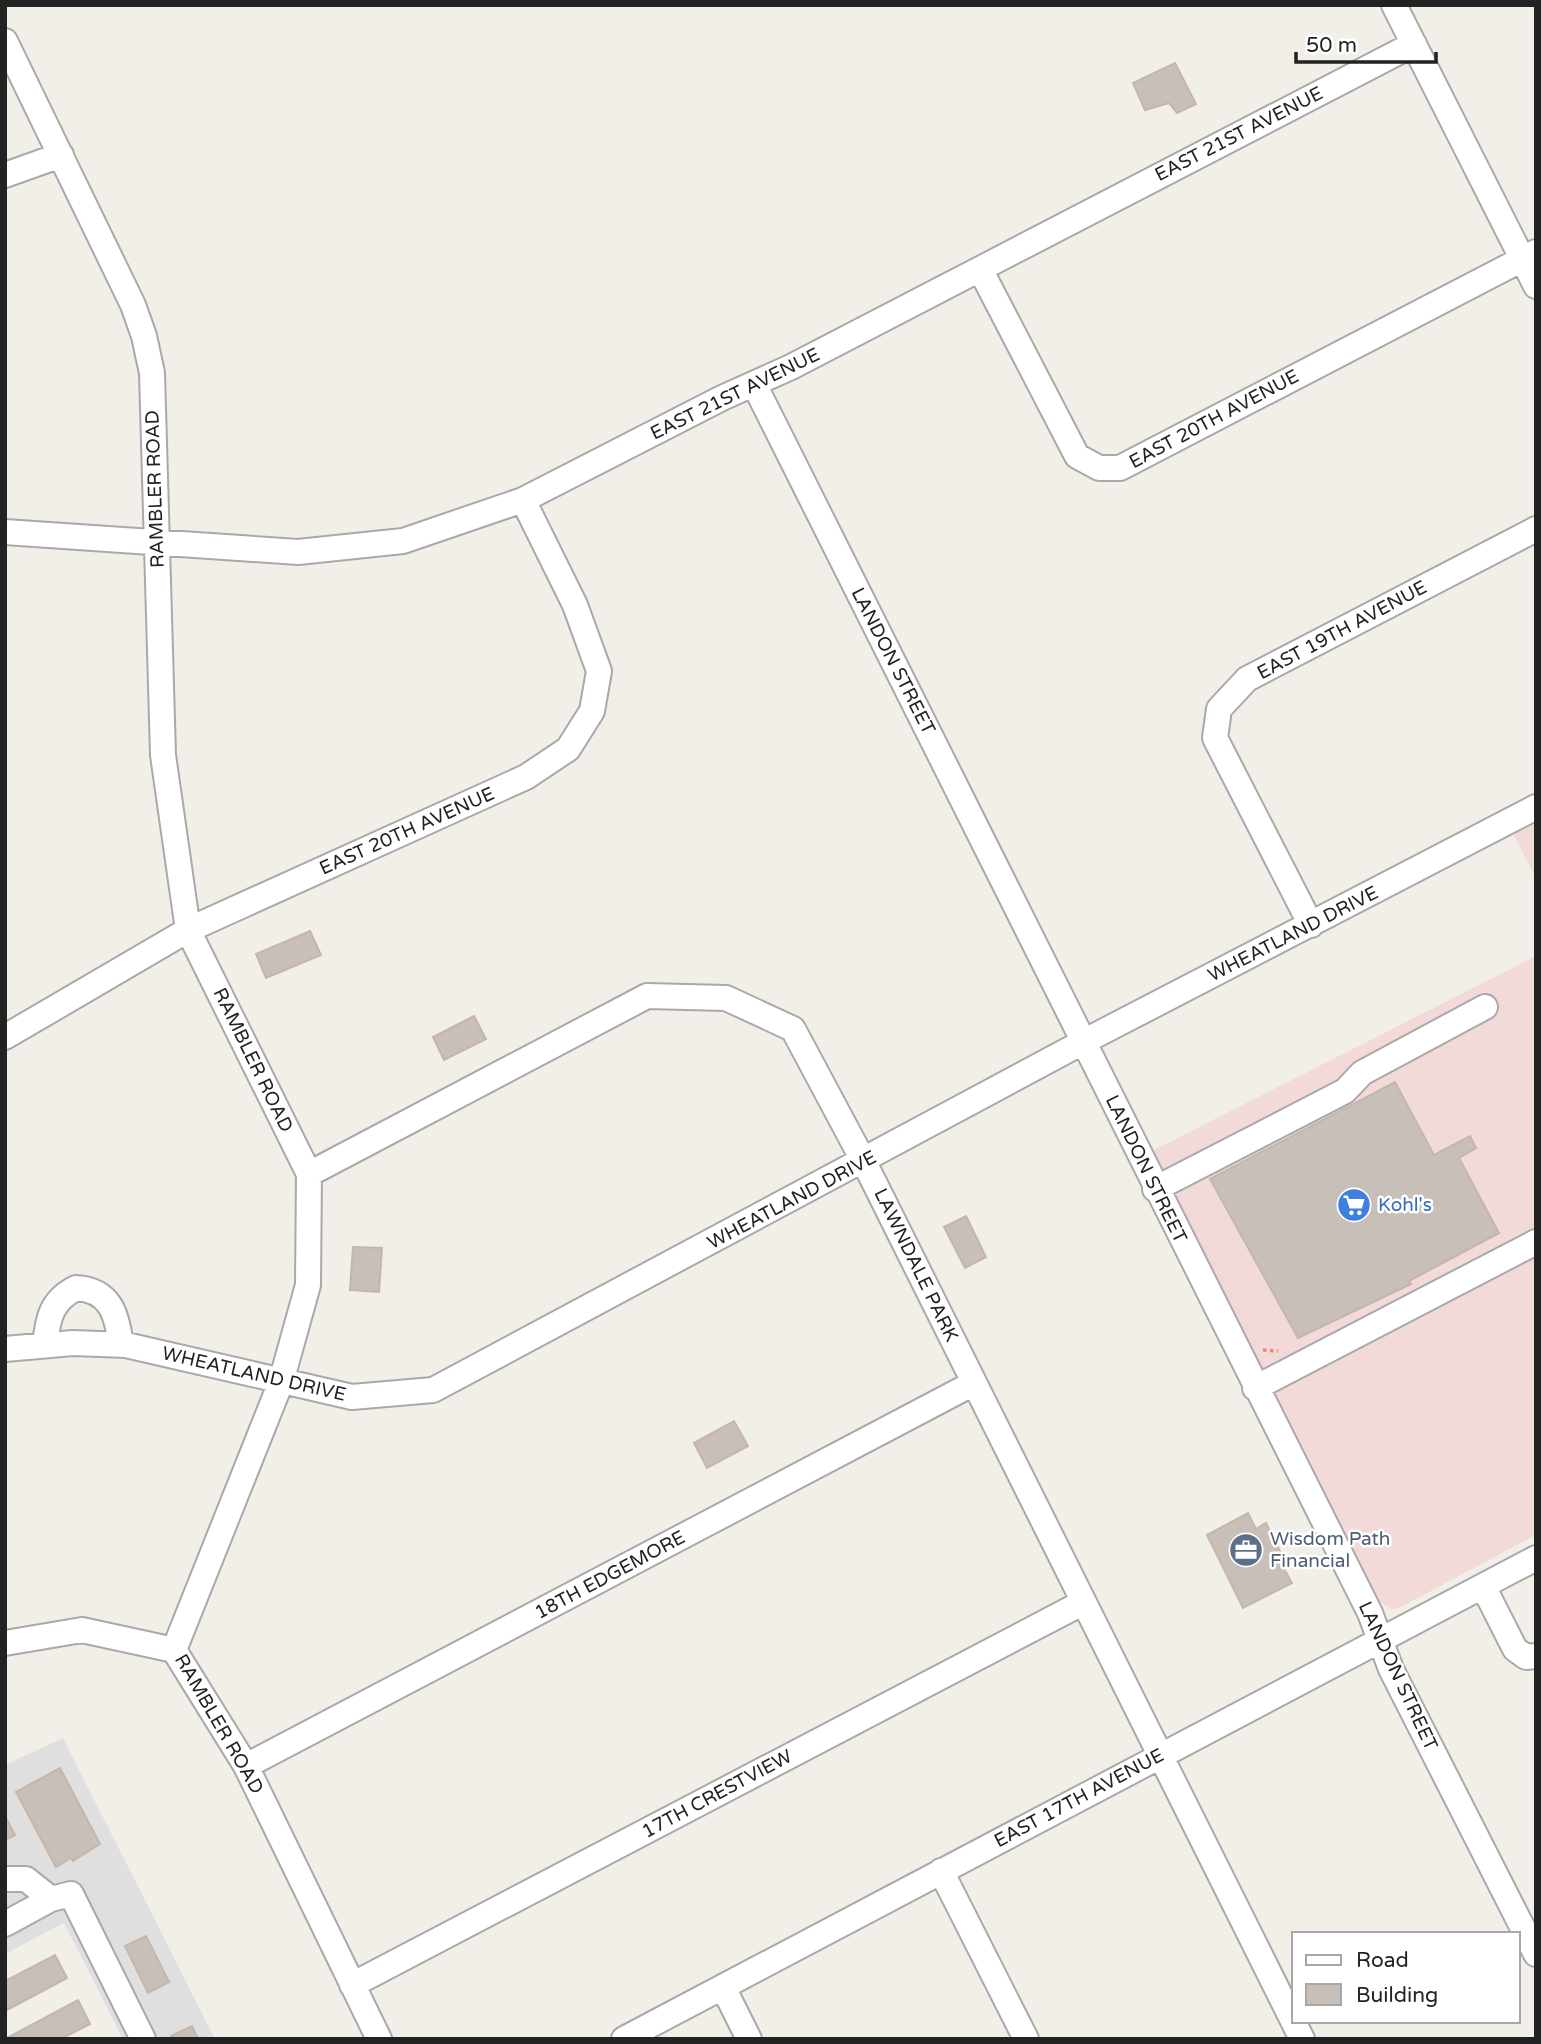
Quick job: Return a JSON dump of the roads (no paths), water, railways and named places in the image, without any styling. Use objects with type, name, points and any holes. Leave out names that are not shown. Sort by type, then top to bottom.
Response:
[{"type":"street","points":[[1394,5],[1529,255],[1536,286]]},
{"type":"street","name":"RAMBLER ROAD","points":[[5,41],[144,336],[152,373],[163,755],[188,930],[309,1174],[308,1285],[281,1382],[174,1650],[246,1766],[379,2039]]},
{"type":"street","name":"EAST 21ST AVENUE","points":[[5,532],[298,552],[403,541],[523,500],[980,269],[1414,44]]},
{"type":"street","points":[[5,175],[61,155]]},
{"type":"street","name":"EAST 20TH AVENUE","points":[[980,269],[1077,456],[1099,468],[1120,468],[1529,255]]},
{"type":"street","name":"LANDON STREET","points":[[754,384],[1155,1189],[1368,1609],[1391,1669],[1536,1954]]},
{"type":"street","name":"EAST 20TH AVENUE","points":[[5,1037],[188,930],[526,777],[568,749],[592,710],[599,671],[575,606],[523,500]]},
{"type":"street","name":"EAST 19TH AVENUE","points":[[1311,925],[1215,738],[1219,709],[1247,680],[1536,529]]},
{"type":"street","name":"WHEATLAND DRIVE","points":[[5,1349],[45,1344],[121,1345],[352,1397],[433,1390],[1083,1042],[1536,807]]},
{"type":"street","name":"LAWNDALE PARK","points":[[309,1174],[647,996],[726,998],[793,1029],[864,1161],[1082,1603],[1292,2017]]},
{"type":"street","points":[[1155,1189],[1345,1091],[1362,1073],[1485,1007]]},
{"type":"street","points":[[1255,1388],[1536,1242]]},
{"type":"street","points":[[45,1344],[52,1306],[60,1297],[76,1288],[98,1293],[110,1302],[115,1312],[121,1345]]},
{"type":"street","name":"18TH EDGEMORE","points":[[246,1766],[974,1383]]},
{"type":"street","name":"EAST 17TH AVENUE","points":[[624,2039],[1536,1559]]},
{"type":"street","points":[[1483,1586],[1515,1649],[1527,1657],[1536,1656]]},
{"type":"street","name":"17TH CRESTVIEW","points":[[352,1985],[1082,1603]]},
{"type":"street","points":[[5,1643],[82,1630],[174,1650]]},
{"type":"street","points":[[940,1871],[1026,2039]]},
{"type":"street","points":[[5,1879],[26,1880],[51,1899]]},
{"type":"street","points":[[5,1924],[51,1899],[71,1894],[143,2039]]},
{"type":"street","points":[[723,1987],[749,2039]]},
{"type":"street","name":"LAWNDALE PARK","points":[[1295,2023],[1303,2039]]},
{"type":"place","name":"Kohl's","points":[[1354,1205]]},
{"type":"place","name":"Wisdom Path Financial","points":[[1246,1550]]}]
